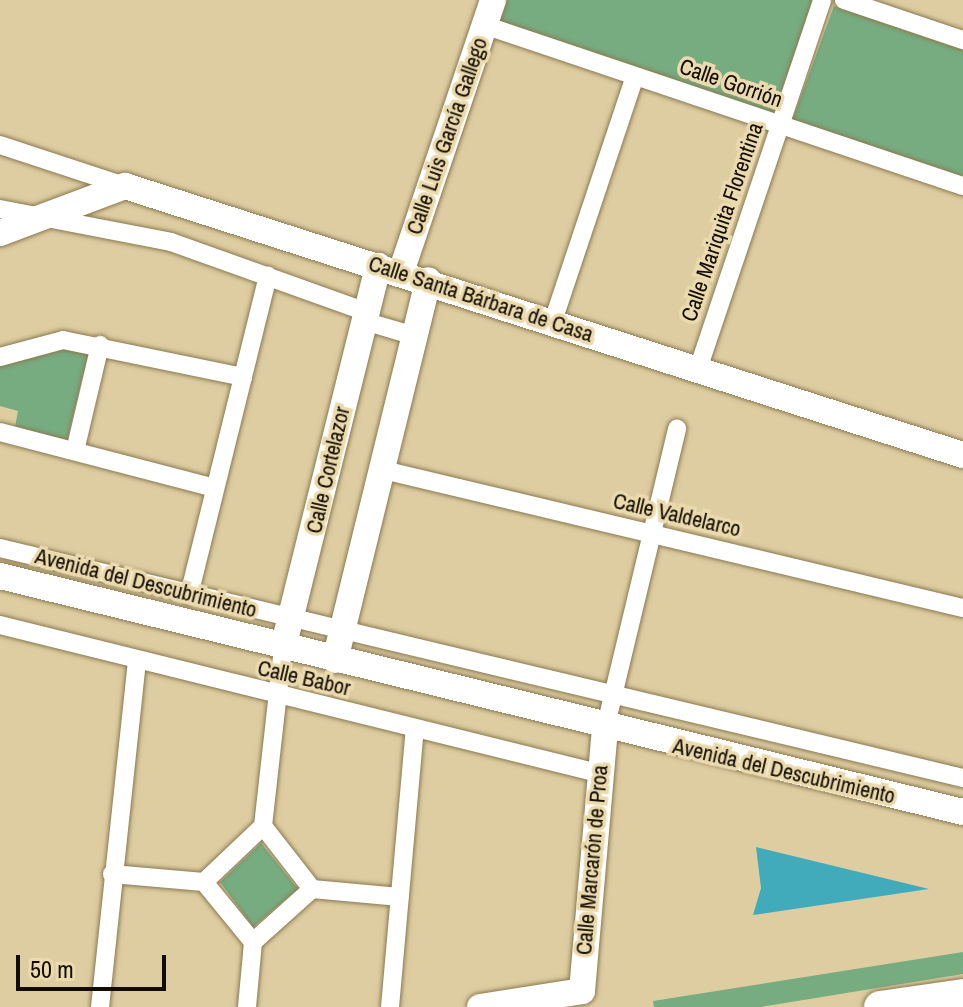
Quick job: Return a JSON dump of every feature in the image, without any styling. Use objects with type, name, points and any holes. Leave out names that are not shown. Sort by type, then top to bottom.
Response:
[{"type":"highway","points":[[880,1007],[963,995]]},
{"type":"street","name":"Calle Luis García Gallego","points":[[390,269],[493,0]]},
{"type":"street","name":"Calle Mariquita Florentina","points":[[698,369],[822,0]]},
{"type":"street","points":[[844,0],[963,40]]},
{"type":"street","name":"Calle Gorrión","points":[[484,25],[963,186]]},
{"type":"street","points":[[553,321],[635,76]]},
{"type":"street","points":[[0,145],[125,186]]},
{"type":"street","points":[[0,233],[125,186]]},
{"type":"street","name":"Calle Santa Bárbara de Casa","points":[[125,186],[428,280],[963,455]]},
{"type":"street","points":[[0,209],[39,219],[171,242],[268,276],[411,335]]},
{"type":"street","name":"Calle Cortelazor","points":[[293,619],[365,316],[390,269]]},
{"type":"street","points":[[189,595],[268,276]]},
{"type":"street","points":[[335,660],[411,335],[428,280]]},
{"type":"street","points":[[0,357],[63,340],[100,345],[243,377]]},
{"type":"street","points":[[75,451],[100,345]]},
{"type":"street","points":[[605,729],[677,429]]},
{"type":"street","points":[[0,432],[215,488]]},
{"type":"street","name":"Calle Valdelarco","points":[[379,469],[963,608]]},
{"type":"street","name":"Avenida del Descubrimiento","points":[[0,548],[963,778]]},
{"type":"street","name":"Avenida del Descubrimiento","points":[[0,576],[605,729],[963,812]]},
{"type":"street","points":[[204,882],[263,826],[283,648],[293,619]]},
{"type":"street","name":"Calle Babor","points":[[0,625],[276,697],[598,773]]},
{"type":"street","points":[[100,1007],[137,661]]},
{"type":"street","points":[[390,1007],[415,729]]},
{"type":"street","name":"Calle Marcarón de Proa","points":[[480,1007],[582,991],[598,773],[605,729]]},
{"type":"street","points":[[263,826],[312,889],[400,897]]},
{"type":"street","points":[[112,874],[204,882],[253,942]]},
{"type":"street","points":[[247,1007],[253,942],[312,889]]},
{"type":"green space","points":[[501,0],[814,0],[773,114],[495,19]]},
{"type":"green space","points":[[834,6],[963,50],[963,178],[792,121]]},
{"type":"green space","points":[[65,347],[89,350],[67,441],[15,427],[18,411],[0,406],[0,365]]},
{"type":"green space","points":[[261,843],[298,889],[253,927],[220,882]]},
{"type":"green space","points":[[963,952],[963,974],[761,1007],[654,1007],[653,1001]]},
{"type":"water","points":[[756,847],[929,889],[753,915],[761,888]]}]
